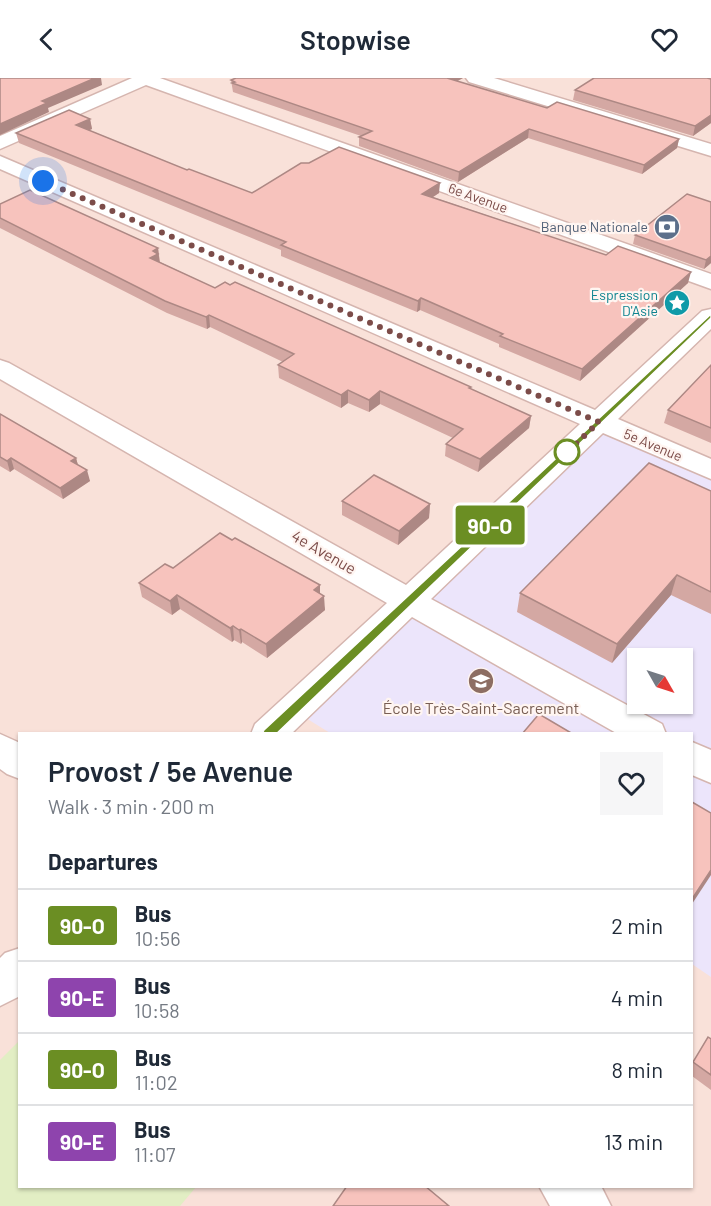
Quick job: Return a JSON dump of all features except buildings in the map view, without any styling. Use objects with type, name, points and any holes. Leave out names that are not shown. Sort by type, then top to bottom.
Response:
[{"type":"street","points":[[0,143],[145,78]]},
{"type":"street","name":"6e Avenue","points":[[145,78],[711,282]]},
{"type":"street","points":[[475,78],[711,150]]},
{"type":"street","name":"5e Avenue","points":[[0,162],[711,470]]},
{"type":"street","points":[[270,732],[711,316]]},
{"type":"street","name":"4e Avenue","points":[[0,368],[409,601],[645,732]]},
{"type":"street","points":[[0,748],[18,762]]},
{"type":"street","points":[[693,758],[711,768]]},
{"type":"street","points":[[0,986],[18,970]]},
{"type":"street","points":[[565,1188],[587,1206]]},
{"type":"shaded area","points":[[0,78],[711,78],[711,1206],[0,1206]]},
{"type":"shaded area","name":"École Très-Saint-Sacrement","points":[[599,422],[711,470],[711,977],[693,965],[693,732],[328,732],[293,710]]},
{"type":"green space","points":[[18,1042],[18,1188],[195,1188],[180,1206],[0,1206],[0,1060]]},
{"type":"bus line","name":"90-O","points":[[270,732],[711,316]]},
{"type":"place","name":"Banque Nationale","points":[[667,227]]},
{"type":"place","name":"Espression D'Asie","points":[[677,303]]},
{"type":"place","name":"École Très-Saint-Sacrement","points":[[481,681]]},
{"type":"route","points":[[43,181],[599,422],[565,454],[567,452]]}]
